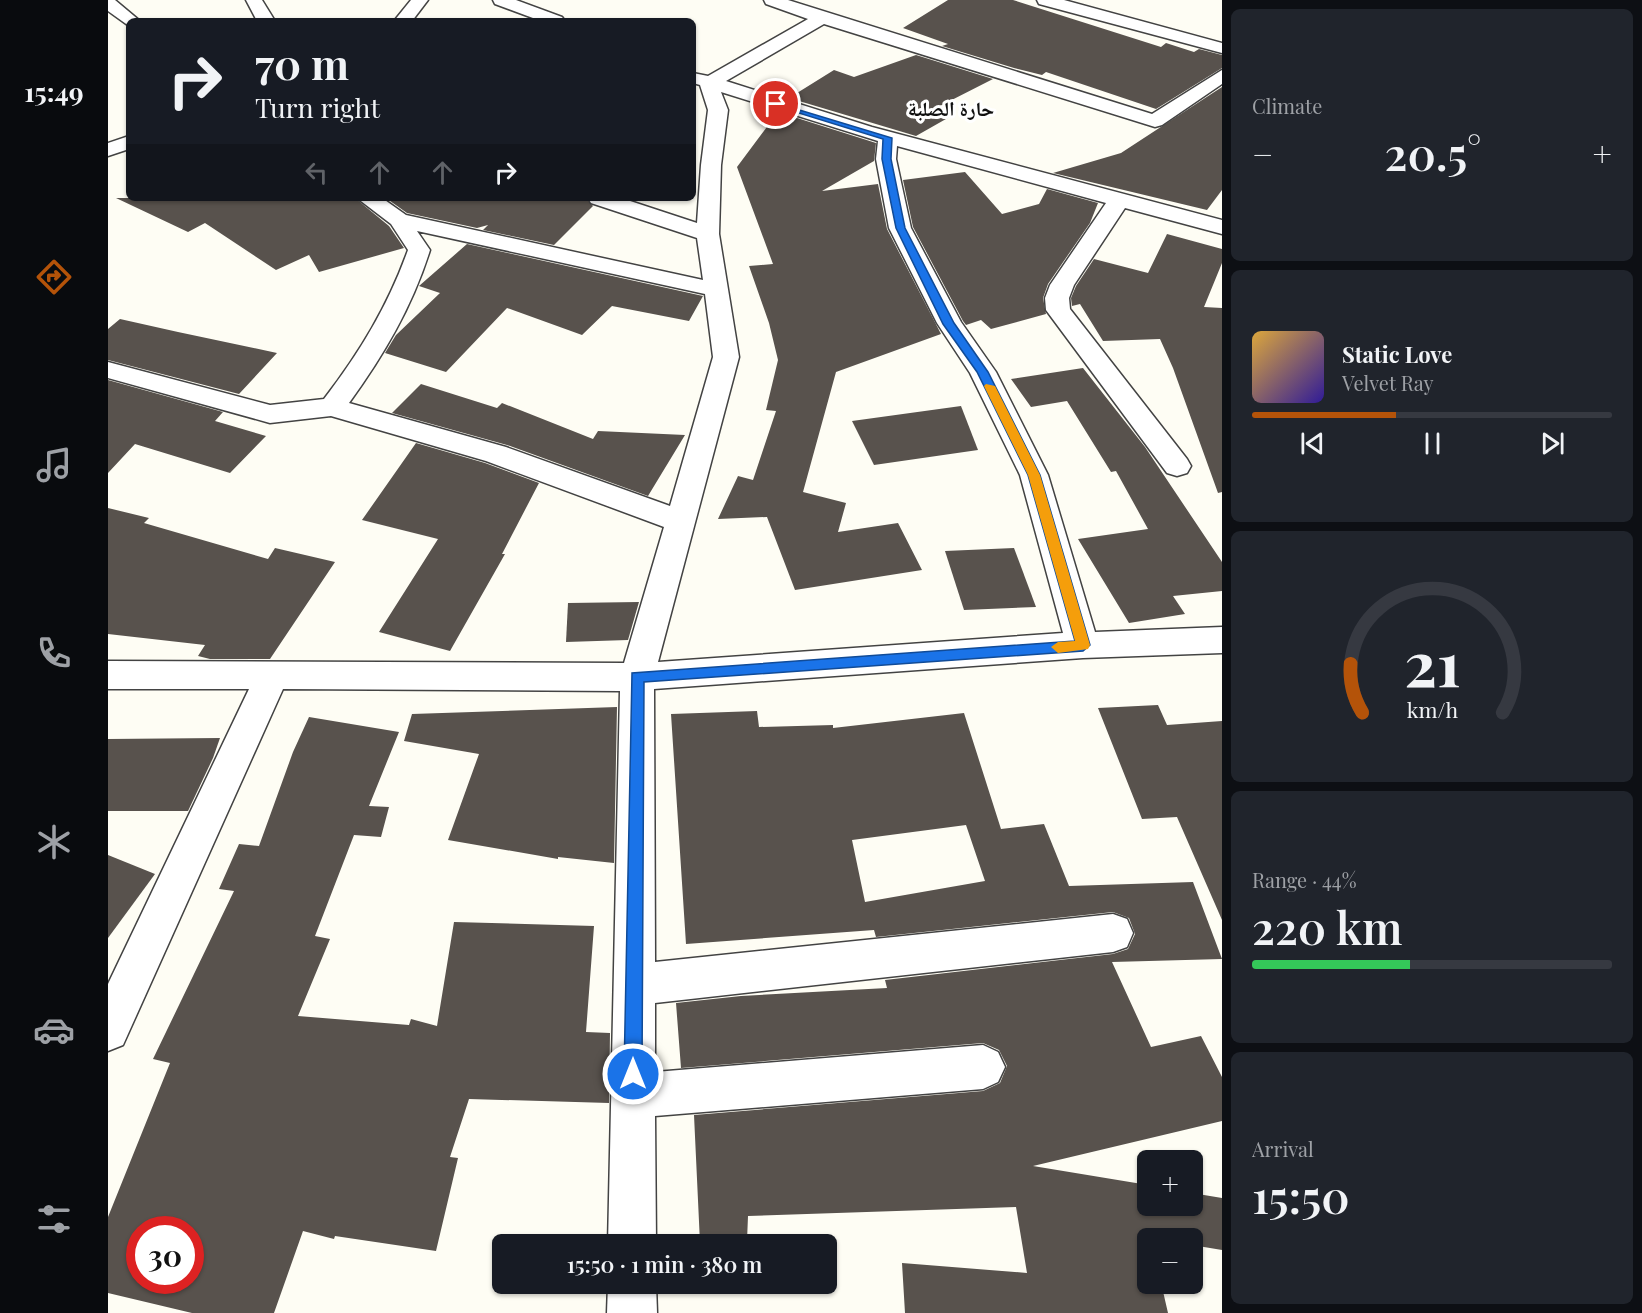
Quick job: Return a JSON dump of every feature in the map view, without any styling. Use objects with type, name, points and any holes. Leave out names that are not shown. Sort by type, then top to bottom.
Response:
[{"type":"street","points":[[254,0],[264,18]]},
{"type":"street","points":[[406,18],[420,0]]},
{"type":"street","points":[[772,0],[822,18],[1155,121],[1222,76]]},
{"type":"street","points":[[1045,0],[1222,48]]},
{"type":"street","points":[[505,18],[508,2],[548,18]]},
{"type":"street","points":[[108,3],[127,18]]},
{"type":"street","points":[[701,79],[822,18]]},
{"type":"street","points":[[701,79],[888,138],[1222,227]]},
{"type":"street","points":[[632,1234],[637,677],[682,522],[726,357],[708,234],[711,165],[718,110],[701,79]]},
{"type":"street","points":[[888,138],[886,159],[900,228],[949,324],[983,372],[1034,475],[1083,645]]},
{"type":"street","points":[[108,150],[126,143]]},
{"type":"street","points":[[1119,200],[1062,285],[1057,298],[1058,310],[1177,466]]},
{"type":"street","points":[[332,407],[376,348],[409,283],[419,250],[399,220],[372,201]]},
{"type":"street","points":[[611,201],[708,234]]},
{"type":"street","points":[[399,220],[718,290]]},
{"type":"street","points":[[108,370],[270,414],[332,407],[496,454],[682,522]]},
{"type":"street","points":[[108,675],[637,677],[1083,645],[1222,640]]},
{"type":"street","points":[[108,1030],[273,674]]},
{"type":"street","points":[[634,985],[1113,933]]},
{"type":"street","points":[[633,1096],[983,1066]]},
{"type":"street","points":[[632,1294],[632,1313]]},
{"type":"building","points":[[948,0],[1013,0],[1161,47],[1166,43],[1194,52],[1199,49],[1222,55],[1222,68],[1156,109],[1046,72],[1042,75],[1014,68],[942,46],[948,44],[903,28]]},
{"type":"building","points":[[916,55],[993,79],[936,108],[953,115],[916,136],[789,98],[834,70],[854,77]]},
{"type":"building","points":[[1222,87],[1222,190],[1207,210],[1053,173],[1121,153]]},
{"type":"building","points":[[778,112],[876,143],[874,161],[822,191],[878,184],[887,229],[941,334],[836,372],[803,492],[846,503],[838,532],[898,523],[922,570],[795,590],[767,517],[718,519],[738,476],[753,480],[776,411],[766,410],[778,360],[769,323],[749,266],[773,264],[737,167]]},
{"type":"building","points":[[965,172],[1002,214],[1039,204],[1047,189],[1098,203],[1090,223],[1048,284],[1043,298],[1046,314],[991,329],[981,320],[966,325],[963,321],[913,227],[903,180]]},
{"type":"building","points":[[116,198],[126,198],[126,201],[359,201],[389,226],[404,248],[319,272],[309,255],[276,270],[205,223],[188,232]]},
{"type":"building","points":[[390,201],[589,201],[593,206],[554,245],[483,230],[488,225],[477,228],[407,213]]},
{"type":"building","points":[[1167,234],[1222,249],[1222,263],[1204,307],[1222,308],[1222,492],[1218,493],[1173,368],[1160,339],[1103,341],[1080,304],[1072,306],[1071,298],[1076,286],[1094,259],[1148,273]]},
{"type":"building","points":[[467,244],[703,296],[689,321],[612,306],[582,335],[507,308],[446,372],[385,353],[396,335],[440,293],[419,286]]},
{"type":"building","points":[[120,319],[277,353],[239,394],[108,360],[108,329]]},
{"type":"building","points":[[1083,368],[1145,447],[1222,562],[1222,591],[1173,596],[1185,614],[1129,623],[1078,539],[1148,529],[1116,471],[1111,472],[1067,401],[1031,407],[1011,379]]},
{"type":"building","points":[[108,380],[223,412],[215,421],[266,436],[230,473],[135,444],[108,473]]},
{"type":"building","points":[[421,384],[497,408],[502,403],[593,439],[598,431],[685,435],[648,496],[507,445],[392,413]]},
{"type":"building","points":[[961,406],[978,450],[874,465],[852,421]]},
{"type":"building","points":[[416,443],[485,463],[539,483],[502,554],[505,554],[450,651],[379,632],[438,539],[362,520]]},
{"type":"building","points":[[108,508],[149,518],[144,523],[268,559],[275,548],[335,562],[270,659],[210,659],[198,656],[205,645],[108,634]]},
{"type":"building","points":[[1014,548],[1036,607],[964,610],[945,551]]},
{"type":"building","points":[[639,602],[628,640],[566,642],[568,603]]},
{"type":"building","points":[[1158,705],[1167,725],[1222,721],[1222,920],[1177,817],[1142,819],[1098,708]]},
{"type":"building","points":[[617,707],[614,863],[558,857],[558,859],[448,840],[479,754],[404,741],[412,714]]},
{"type":"building","points":[[757,711],[759,727],[833,725],[833,728],[964,713],[1001,829],[1044,824],[1069,886],[1193,882],[1222,959],[1112,962],[1151,1047],[1201,1036],[1222,1077],[1222,1121],[1033,1166],[1137,1183],[1137,1216],[1203,1216],[1203,1195],[1222,1198],[1222,1250],[1203,1247],[1203,1228],[1137,1228],[1137,1294],[1164,1294],[1168,1313],[905,1313],[902,1263],[1027,1273],[1016,1207],[748,1216],[747,1234],[700,1234],[694,1115],[983,1091],[1000,1083],[1007,1066],[999,1050],[983,1043],[681,1068],[676,1003],[741,996],[887,988],[885,980],[1113,954],[1128,949],[1135,934],[1129,918],[1113,912],[876,937],[874,930],[686,944],[671,714]],"holes":[[[966,825],[985,881],[865,902],[852,840]]]},
{"type":"building","points":[[309,717],[399,732],[369,806],[389,807],[381,837],[354,835],[315,936],[330,939],[298,1016],[409,1025],[411,1019],[437,1026],[454,922],[594,926],[586,1032],[610,1033],[609,1103],[469,1099],[450,1157],[458,1158],[436,1251],[335,1236],[334,1239],[303,1231],[274,1313],[192,1313],[108,1293],[108,1217],[170,1063],[153,1059],[234,891],[219,889],[239,844],[259,846],[293,752]]},
{"type":"building","points":[[220,738],[188,811],[108,811],[108,739]]},
{"type":"building","points":[[108,855],[155,874],[108,938]]},
{"type":"slow traffic","points":[[990,386],[1034,475],[1083,645],[1058,647]]},
{"type":"district","name":"حارة الصلبة","points":[[951,109]]},
{"type":"route","points":[[633,1074],[637,677],[1083,645],[1034,475],[983,372],[949,324],[900,228],[897,202],[886,159],[888,138],[776,104]]}]
